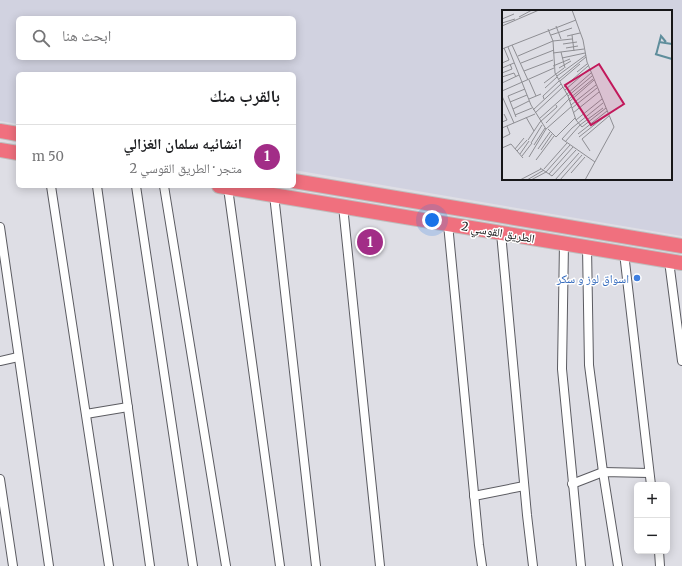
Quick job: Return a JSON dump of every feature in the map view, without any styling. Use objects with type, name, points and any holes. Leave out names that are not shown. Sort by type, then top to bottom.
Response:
[{"type":"highway","points":[[0,131],[16,134]]},
{"type":"highway","points":[[0,150],[16,153]]},
{"type":"highway","name":"الطريق القوسي 2","points":[[296,181],[682,246]]},
{"type":"highway","points":[[324,203],[329,194],[328,186]]},
{"type":"highway","name":"الطريق القوسي 2","points":[[230,188],[676,262]]},
{"type":"highway","points":[[347,207],[349,199],[354,191]]},
{"type":"street","points":[[51,188],[109,566]]},
{"type":"street","points":[[97,188],[150,566]]},
{"type":"street","points":[[136,188],[193,566]]},
{"type":"street","points":[[164,188],[226,566]]},
{"type":"street","points":[[224,188],[280,566]]},
{"type":"street","points":[[274,195],[316,566]]},
{"type":"street","points":[[347,207],[380,566]]},
{"type":"street","points":[[448,224],[482,566]]},
{"type":"street","points":[[0,227],[49,566]]},
{"type":"street","points":[[501,233],[524,486],[533,566]]},
{"type":"street","points":[[564,243],[562,369],[581,566]]},
{"type":"street","points":[[587,247],[589,365],[602,472],[618,566]]},
{"type":"street","points":[[624,253],[650,482]]},
{"type":"street","points":[[676,262],[682,361]]},
{"type":"street","points":[[0,361],[18,356]]},
{"type":"street","points":[[86,414],[128,407]]},
{"type":"street","points":[[572,484],[602,472],[649,473]]},
{"type":"street","points":[[0,480],[13,566]]},
{"type":"street","points":[[474,496],[524,486]]},
{"type":"street","points":[[658,554],[660,566]]},
{"type":"shaded area","points":[[0,0],[682,0],[682,236],[296,170],[296,72],[16,72],[16,124],[0,121]]},
{"type":"place","name":"انشائيه سلمان الغزالي","points":[[370,242]]},
{"type":"place","name":"اسواق لوز و سكر","points":[[637,278]]}]
